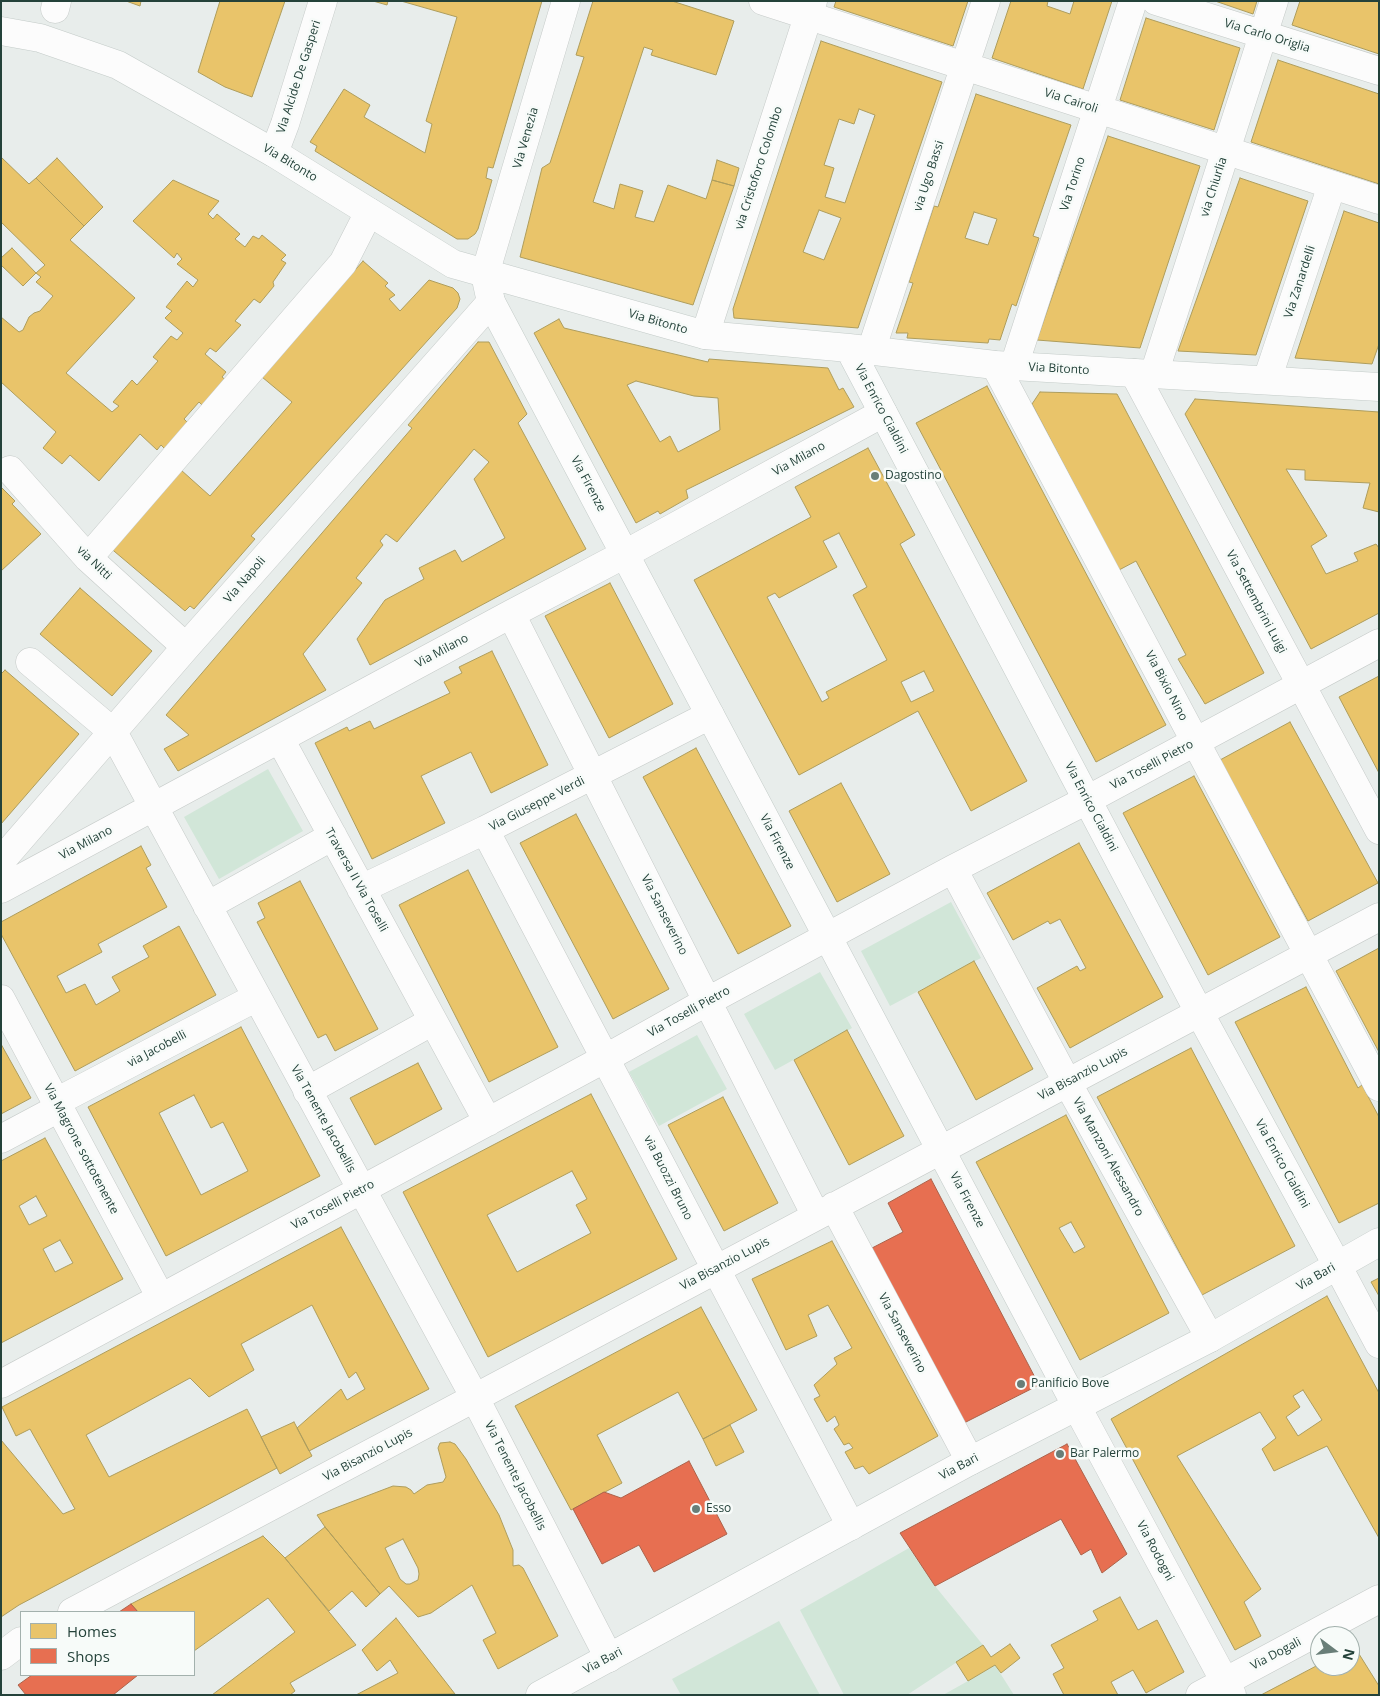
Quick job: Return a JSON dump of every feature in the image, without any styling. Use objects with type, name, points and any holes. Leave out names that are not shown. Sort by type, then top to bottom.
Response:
[{"type":"street","name":"Via Alcide De Gasperi","points":[[274,153],[285,124],[323,1]]},
{"type":"street","name":"Via Venezia","points":[[485,274],[566,1]]},
{"type":"street","name":"Via Cairoli","points":[[763,1],[811,8],[964,66],[1379,200]]},
{"type":"street","name":"via Ugo Bassi","points":[[860,349],[986,1]]},
{"type":"street","name":"Via Torino","points":[[1004,366],[1098,109],[1133,1]]},
{"type":"street","name":"Via Carlo Origlia","points":[[1156,1],[1379,71]]},
{"type":"street","name":"via Chiurlia","points":[[1144,373],[1226,151],[1274,1]]},
{"type":"street","name":"via Cristoforo Colombo","points":[[704,335],[811,8]]},
{"type":"street","name":"Via Bitonto","points":[[1,31],[40,38],[118,65],[274,153],[453,264],[704,335],[860,349],[1004,366],[1379,387]]},
{"type":"street","name":"Via Zanardelli","points":[[1267,380],[1332,185]]},
{"type":"street","points":[[88,558],[343,263],[369,212]]},
{"type":"street","name":"Via Firenze","points":[[485,274],[491,302],[1077,1407]]},
{"type":"street","name":"Via Napoli","points":[[1,861],[186,647],[491,302]]},
{"type":"street","name":"Via Enrico Cialdini","points":[[860,349],[883,413],[1199,1012],[1379,1344]]},
{"type":"street","name":"Via Bixio Nino","points":[[1004,366],[1195,742],[1379,1087]]},
{"type":"street","name":"Via Settembrini Luigi","points":[[1144,373],[1301,685],[1379,830]]},
{"type":"street","name":"Via Milano","points":[[1,889],[625,554],[883,413]]},
{"type":"street","name":"via Nitti","points":[[10,470],[88,558],[186,647]]},
{"type":"street","name":"Via Sanseverino","points":[[512,614],[708,1001],[825,1211],[970,1461]]},
{"type":"street","name":"Via Toselli Pietro","points":[[1,1384],[953,869],[1087,800],[1379,643]]},
{"type":"street","name":"Via Tenente Jacobellis","points":[[30,662],[113,732],[475,1398],[609,1658]]},
{"type":"street","name":"Via Giuseppe Verdi","points":[[361,888],[594,776],[710,715]]},
{"type":"street","name":"Traversa II Via Toselli","points":[[280,738],[488,1122]]},
{"type":"street","name":"via Buozzi Bruno","points":[[485,830],[851,1526]]},
{"type":"street","points":[[207,906],[333,836]]},
{"type":"street","name":"Via Manzoni Alessandro","points":[[953,869],[1067,1082],[1210,1338]]},
{"type":"street","name":"Via Bisanzio Lupis","points":[[74,1611],[1379,917]]},
{"type":"street","name":"via Jacobelli","points":[[1,1140],[58,1105],[257,997]]},
{"type":"street","name":"Via Magrone sottotenente","points":[[1,999],[161,1298]]},
{"type":"street","points":[[308,1091],[433,1021]]},
{"type":"street","name":"Via Bari","points":[[540,1695],[970,1461],[1210,1338],[1379,1242]]},
{"type":"street","name":"Via Rodogni","points":[[1077,1407],[1229,1688]]},
{"type":"street","name":"Via Dogali","points":[[1200,1695],[1229,1688],[1379,1599]]},
{"type":"street","points":[[1,1656],[20,1642]]},
{"type":"green space","points":[[268,769],[303,831],[219,879],[184,817]]},
{"type":"green space","points":[[951,902],[981,958],[890,1006],[861,951]]},
{"type":"green space","points":[[820,972],[852,1028],[775,1070],[744,1014]]},
{"type":"green space","points":[[697,1035],[727,1089],[659,1126],[629,1072]]},
{"type":"green space","points":[[909,1548],[935,1586],[983,1645],[907,1695],[844,1695],[800,1610]]},
{"type":"green space","points":[[779,1621],[820,1695],[681,1695],[672,1679]]},
{"type":"green space","points":[[995,1665],[1014,1695],[943,1695],[968,1681]]},
{"type":"building: Homes","points":[[126,1],[141,1],[140,6]]},
{"type":"building: Homes","points":[[220,1],[285,1],[252,97],[225,87],[198,72]]},
{"type":"building: Homes","points":[[373,1],[388,1],[387,5]]},
{"type":"building: Homes","points":[[401,1],[542,1],[493,168],[488,167],[486,178],[492,180],[478,229],[468,239],[457,239],[315,151],[317,146],[310,142],[344,89],[370,105],[364,117],[425,153],[432,124],[426,121],[457,17]]},
{"type":"building: Homes","points":[[593,1],[672,1],[734,21],[716,75],[651,55],[653,50],[644,47],[593,202],[614,209],[620,184],[643,191],[635,217],[654,222],[668,185],[706,199],[712,180],[734,186],[693,305],[520,257],[542,168],[550,163],[584,57],[576,55]]},
{"type":"building: Homes","points":[[836,1],[968,1],[953,46],[834,7]]},
{"type":"building: Homes","points":[[1011,1],[1048,1],[1047,6],[1070,14],[1074,1],[1112,1],[1083,89],[992,58]]},
{"type":"building: Homes","points":[[1215,1],[1257,1],[1253,14]]},
{"type":"building: Homes","points":[[1300,1],[1379,1],[1379,54],[1292,25]]},
{"type":"building: Homes","points":[[1146,18],[1240,48],[1214,130],[1120,100]]},
{"type":"building: Homes","points":[[821,41],[942,82],[858,328],[734,318],[733,309]],"holes":[[[859,109],[875,115],[845,203],[825,197],[834,168],[824,165],[839,119],[854,124]],[[819,210],[841,218],[824,260],[803,252]]]},
{"type":"building: Homes","points":[[1278,60],[1379,94],[1379,184],[1251,142]]},
{"type":"building: Homes","points":[[976,94],[1071,125],[1033,236],[1039,238],[1016,306],[1012,304],[1000,340],[989,339],[988,343],[907,338],[908,333],[896,333],[913,283],[909,282],[934,206],[938,207]],"holes":[[[974,212],[997,219],[988,245],[965,238]]]},
{"type":"building: Homes","points":[[1108,136],[1200,166],[1140,348],[1037,340]]},
{"type":"building: Homes","points":[[1,157],[29,184],[36,178],[84,226],[70,240],[135,298],[66,373],[112,412],[119,406],[113,402],[132,380],[137,385],[158,361],[153,357],[171,336],[177,340],[183,333],[165,318],[172,311],[166,307],[187,281],[193,287],[198,280],[177,264],[182,259],[177,253],[174,258],[133,221],[173,180],[219,201],[208,214],[213,219],[217,214],[240,234],[235,239],[245,247],[253,236],[259,239],[262,235],[286,255],[281,260],[286,263],[273,282],[274,286],[260,303],[254,299],[235,321],[241,325],[216,352],[210,348],[205,354],[226,372],[222,377],[227,381],[204,407],[199,402],[184,419],[189,424],[165,449],[161,445],[157,450],[140,434],[99,481],[70,455],[62,464],[43,448],[56,432],[1,382],[1,317],[19,332],[23,330],[29,317],[40,311],[53,296],[36,282],[41,277],[36,273],[45,265],[1,222]]},
{"type":"building: Homes","points":[[57,158],[103,207],[84,226],[36,178]]},
{"type":"building: Homes","points":[[717,160],[739,168],[734,186],[712,180]]},
{"type":"building: Homes","points":[[1240,178],[1308,201],[1256,355],[1178,351]]},
{"type":"building: Homes","points":[[1344,211],[1379,223],[1379,344],[1372,364],[1295,358]]},
{"type":"building: Homes","points":[[12,248],[36,273],[23,286],[1,265],[1,258]]},
{"type":"building: Homes","points":[[363,261],[388,283],[385,286],[395,295],[389,299],[400,311],[429,280],[453,288],[458,293],[460,299],[457,308],[251,536],[255,539],[194,609],[190,606],[185,611],[108,546],[181,470],[210,496],[292,402],[262,377]]},
{"type":"building: Homes","points":[[559,319],[564,328],[708,362],[709,359],[828,368],[839,390],[843,388],[854,407],[686,490],[688,498],[660,514],[658,511],[636,523],[534,333]],"holes":[[[636,381],[694,396],[718,398],[720,430],[678,452],[670,436],[660,442],[627,385]]]},
{"type":"building: Homes","points":[[478,342],[489,342],[527,414],[518,423],[586,549],[370,665],[357,639],[385,600],[424,579],[419,568],[455,550],[462,562],[505,538],[474,479],[489,462],[474,449],[397,542],[386,534],[380,541],[383,545],[356,578],[362,583],[303,654],[326,690],[178,771],[164,749],[189,735],[166,715],[412,428],[408,425]]},
{"type":"building: Homes","points":[[987,386],[1166,725],[1096,762],[916,423]]},
{"type":"building: Homes","points":[[1040,392],[1117,394],[1264,673],[1205,704],[1178,659],[1186,655],[1136,561],[1119,570],[1032,404]]},
{"type":"building: Homes","points":[[1195,399],[1379,412],[1379,512],[1363,508],[1370,483],[1305,480],[1305,470],[1286,469],[1327,536],[1311,546],[1326,574],[1358,561],[1354,553],[1376,544],[1379,548],[1379,613],[1311,649],[1185,414]]},
{"type":"building: Homes","points":[[868,448],[915,535],[900,544],[1027,781],[971,811],[918,711],[799,775],[694,580],[811,517],[795,487]],"holes":[[[839,533],[867,587],[853,595],[887,660],[826,692],[829,698],[822,702],[767,597],[775,593],[779,598],[837,567],[823,541]],[[924,671],[934,691],[911,702],[901,682]]]},
{"type":"building: Homes","points":[[1,487],[15,501],[12,504],[41,534],[1,571]]},
{"type":"building: Homes","points":[[610,583],[673,704],[609,738],[545,616]]},
{"type":"building: Homes","points":[[80,588],[152,651],[112,696],[40,634]]},
{"type":"building: Homes","points":[[492,651],[548,765],[491,793],[471,752],[421,776],[445,823],[372,859],[315,743],[347,727],[349,731],[370,721],[374,729],[450,693],[444,682],[462,673],[459,667]]},
{"type":"building: Homes","points":[[5,670],[79,734],[1,824],[1,674]]},
{"type":"building: Homes","points":[[1379,676],[1379,773],[1339,697]]},
{"type":"building: Homes","points":[[1290,722],[1378,883],[1308,921],[1220,760]]},
{"type":"building: Homes","points":[[696,748],[791,926],[738,954],[643,777]]},
{"type":"building: Homes","points":[[1194,776],[1280,937],[1208,975],[1123,813]]},
{"type":"building: Homes","points":[[841,783],[890,874],[837,902],[789,811]]},
{"type":"building: Homes","points":[[576,814],[669,989],[613,1019],[520,843]]},
{"type":"building: Homes","points":[[1079,843],[1163,997],[1070,1048],[1037,988],[1077,966],[1080,971],[1086,968],[1060,919],[1050,924],[1048,921],[1013,940],[987,893]]},
{"type":"building: Homes","points":[[141,846],[151,865],[146,868],[167,907],[98,944],[102,952],[57,976],[66,993],[85,984],[96,1005],[120,991],[112,977],[149,957],[143,946],[179,926],[216,995],[75,1071],[1,934],[1,922]]},
{"type":"building: Homes","points":[[468,870],[558,1047],[489,1082],[399,905]]},
{"type":"building: Homes","points":[[300,881],[378,1029],[335,1051],[326,1034],[318,1038],[257,922],[265,918],[258,903]]},
{"type":"building: Homes","points":[[1379,948],[1379,1052],[1336,971]]},
{"type":"building: Homes","points":[[974,961],[1033,1069],[976,1100],[918,992]]},
{"type":"building: Homes","points":[[1306,987],[1358,1088],[1362,1085],[1379,1117],[1379,1203],[1339,1223],[1235,1022]]},
{"type":"building: Homes","points":[[241,1027],[320,1176],[166,1256],[88,1107]],"holes":[[[194,1095],[211,1128],[223,1122],[248,1171],[201,1195],[159,1113]]]},
{"type":"building: Homes","points":[[847,1030],[904,1136],[849,1165],[794,1060]]},
{"type":"building: Homes","points":[[1,1044],[31,1098],[1,1114]]},
{"type":"building: Homes","points":[[1191,1048],[1295,1246],[1202,1295],[1097,1097]]},
{"type":"building: Homes","points":[[418,1063],[442,1109],[375,1145],[350,1098]]},
{"type":"building: Homes","points":[[591,1094],[677,1259],[488,1357],[403,1192]],"holes":[[[572,1171],[587,1199],[576,1205],[591,1233],[517,1272],[487,1215]]]},
{"type":"building: Homes","points":[[723,1097],[778,1203],[724,1231],[668,1125]]},
{"type":"building: Homes","points":[[1066,1115],[1169,1313],[1080,1360],[976,1162]],"holes":[[[1071,1222],[1085,1247],[1074,1253],[1059,1228]]]},
{"type":"building: Homes","points":[[45,1138],[123,1279],[1,1343],[1,1161]],"holes":[[[36,1196],[47,1216],[29,1225],[19,1206]],[[60,1240],[73,1263],[55,1272],[43,1249]]]},
{"type":"building: Homes","points":[[341,1227],[429,1389],[309,1451],[297,1428],[341,1389],[347,1400],[365,1389],[356,1372],[349,1378],[312,1305],[241,1344],[254,1370],[209,1397],[190,1378],[86,1435],[109,1477],[247,1409],[277,1468],[19,1605],[1,1617],[1,1440],[63,1514],[75,1509],[30,1429],[16,1436],[2,1407]]},
{"type":"building: Homes","points":[[832,1241],[938,1436],[869,1474],[863,1466],[855,1469],[845,1452],[853,1448],[849,1443],[844,1445],[834,1429],[839,1425],[835,1416],[827,1422],[814,1399],[820,1396],[814,1385],[837,1364],[834,1358],[852,1348],[828,1305],[808,1315],[817,1336],[786,1350],[752,1279]]},
{"type":"building: Homes","points":[[1379,1278],[1379,1296],[1371,1282]]},
{"type":"building: Homes","points":[[1327,1296],[1379,1393],[1379,1538],[1327,1446],[1274,1471],[1262,1449],[1276,1438],[1260,1412],[1177,1456],[1261,1589],[1244,1602],[1261,1636],[1235,1650],[1111,1419]],"holes":[[[1303,1390],[1322,1420],[1298,1436],[1286,1417],[1300,1407],[1293,1396]]]},
{"type":"building: Homes","points":[[701,1307],[757,1410],[703,1439],[678,1392],[597,1435],[622,1483],[571,1510],[515,1406]]},
{"type":"building: Homes","points":[[294,1422],[312,1456],[280,1474],[261,1437]]},
{"type":"building: Homes","points":[[730,1425],[744,1452],[716,1466],[703,1439]]},
{"type":"building: Homes","points":[[450,1442],[455,1444],[466,1459],[499,1515],[513,1550],[513,1566],[519,1565],[523,1568],[558,1636],[498,1669],[483,1640],[496,1633],[472,1585],[431,1613],[418,1617],[389,1586],[380,1594],[317,1515],[393,1486],[406,1487],[414,1494],[427,1485],[443,1482],[446,1477],[438,1448],[440,1443]],"holes":[[[403,1539],[418,1568],[418,1580],[406,1584],[400,1579],[385,1548]]]},
{"type":"building: Homes","points":[[325,1527],[380,1594],[366,1607],[352,1591],[329,1611],[285,1558]]},
{"type":"building: Homes","points":[[263,1536],[285,1558],[356,1645],[290,1683],[295,1691],[290,1695],[212,1695],[295,1632],[268,1598],[195,1650],[195,1611],[137,1611],[131,1604]]},
{"type":"building: Homes","points":[[1120,1597],[1138,1630],[1157,1620],[1184,1672],[1146,1693],[1133,1670],[1111,1682],[1118,1695],[1064,1695],[1053,1674],[1064,1668],[1051,1645],[1098,1620],[1093,1611]]},
{"type":"building: Homes","points":[[396,1618],[455,1694],[356,1695],[398,1673],[390,1660],[377,1671],[362,1650]]},
{"type":"building: Homes","points":[[1010,1644],[1020,1658],[1001,1673],[995,1665],[968,1681],[956,1662],[983,1645],[991,1657]]},
{"type":"building: Homes","points":[[1360,1656],[1379,1686],[1379,1693],[1377,1695],[1261,1695],[1310,1669],[1310,1676],[1360,1676]]},
{"type":"building: Shops","points":[[931,1179],[1039,1385],[964,1423],[872,1248],[903,1232],[888,1203]]},
{"type":"building: Shops","points":[[1067,1444],[1127,1554],[1102,1573],[1091,1549],[1081,1555],[1061,1519],[935,1586],[900,1533]]},
{"type":"building: Shops","points":[[689,1461],[727,1534],[654,1572],[639,1545],[602,1564],[573,1509],[604,1492],[621,1498]]},
{"type":"building: Shops","points":[[131,1604],[137,1611],[120,1611]]},
{"type":"building: Shops","points":[[31,1676],[137,1676],[113,1695],[26,1695],[18,1685]]},
{"type":"place","name":"Dagostino","points":[[875,476]]},
{"type":"place","name":"Panificio Bove","points":[[1021,1384]]},
{"type":"place","name":"Bar Palermo","points":[[1060,1454]]},
{"type":"place","name":"Esso","points":[[696,1509]]}]
